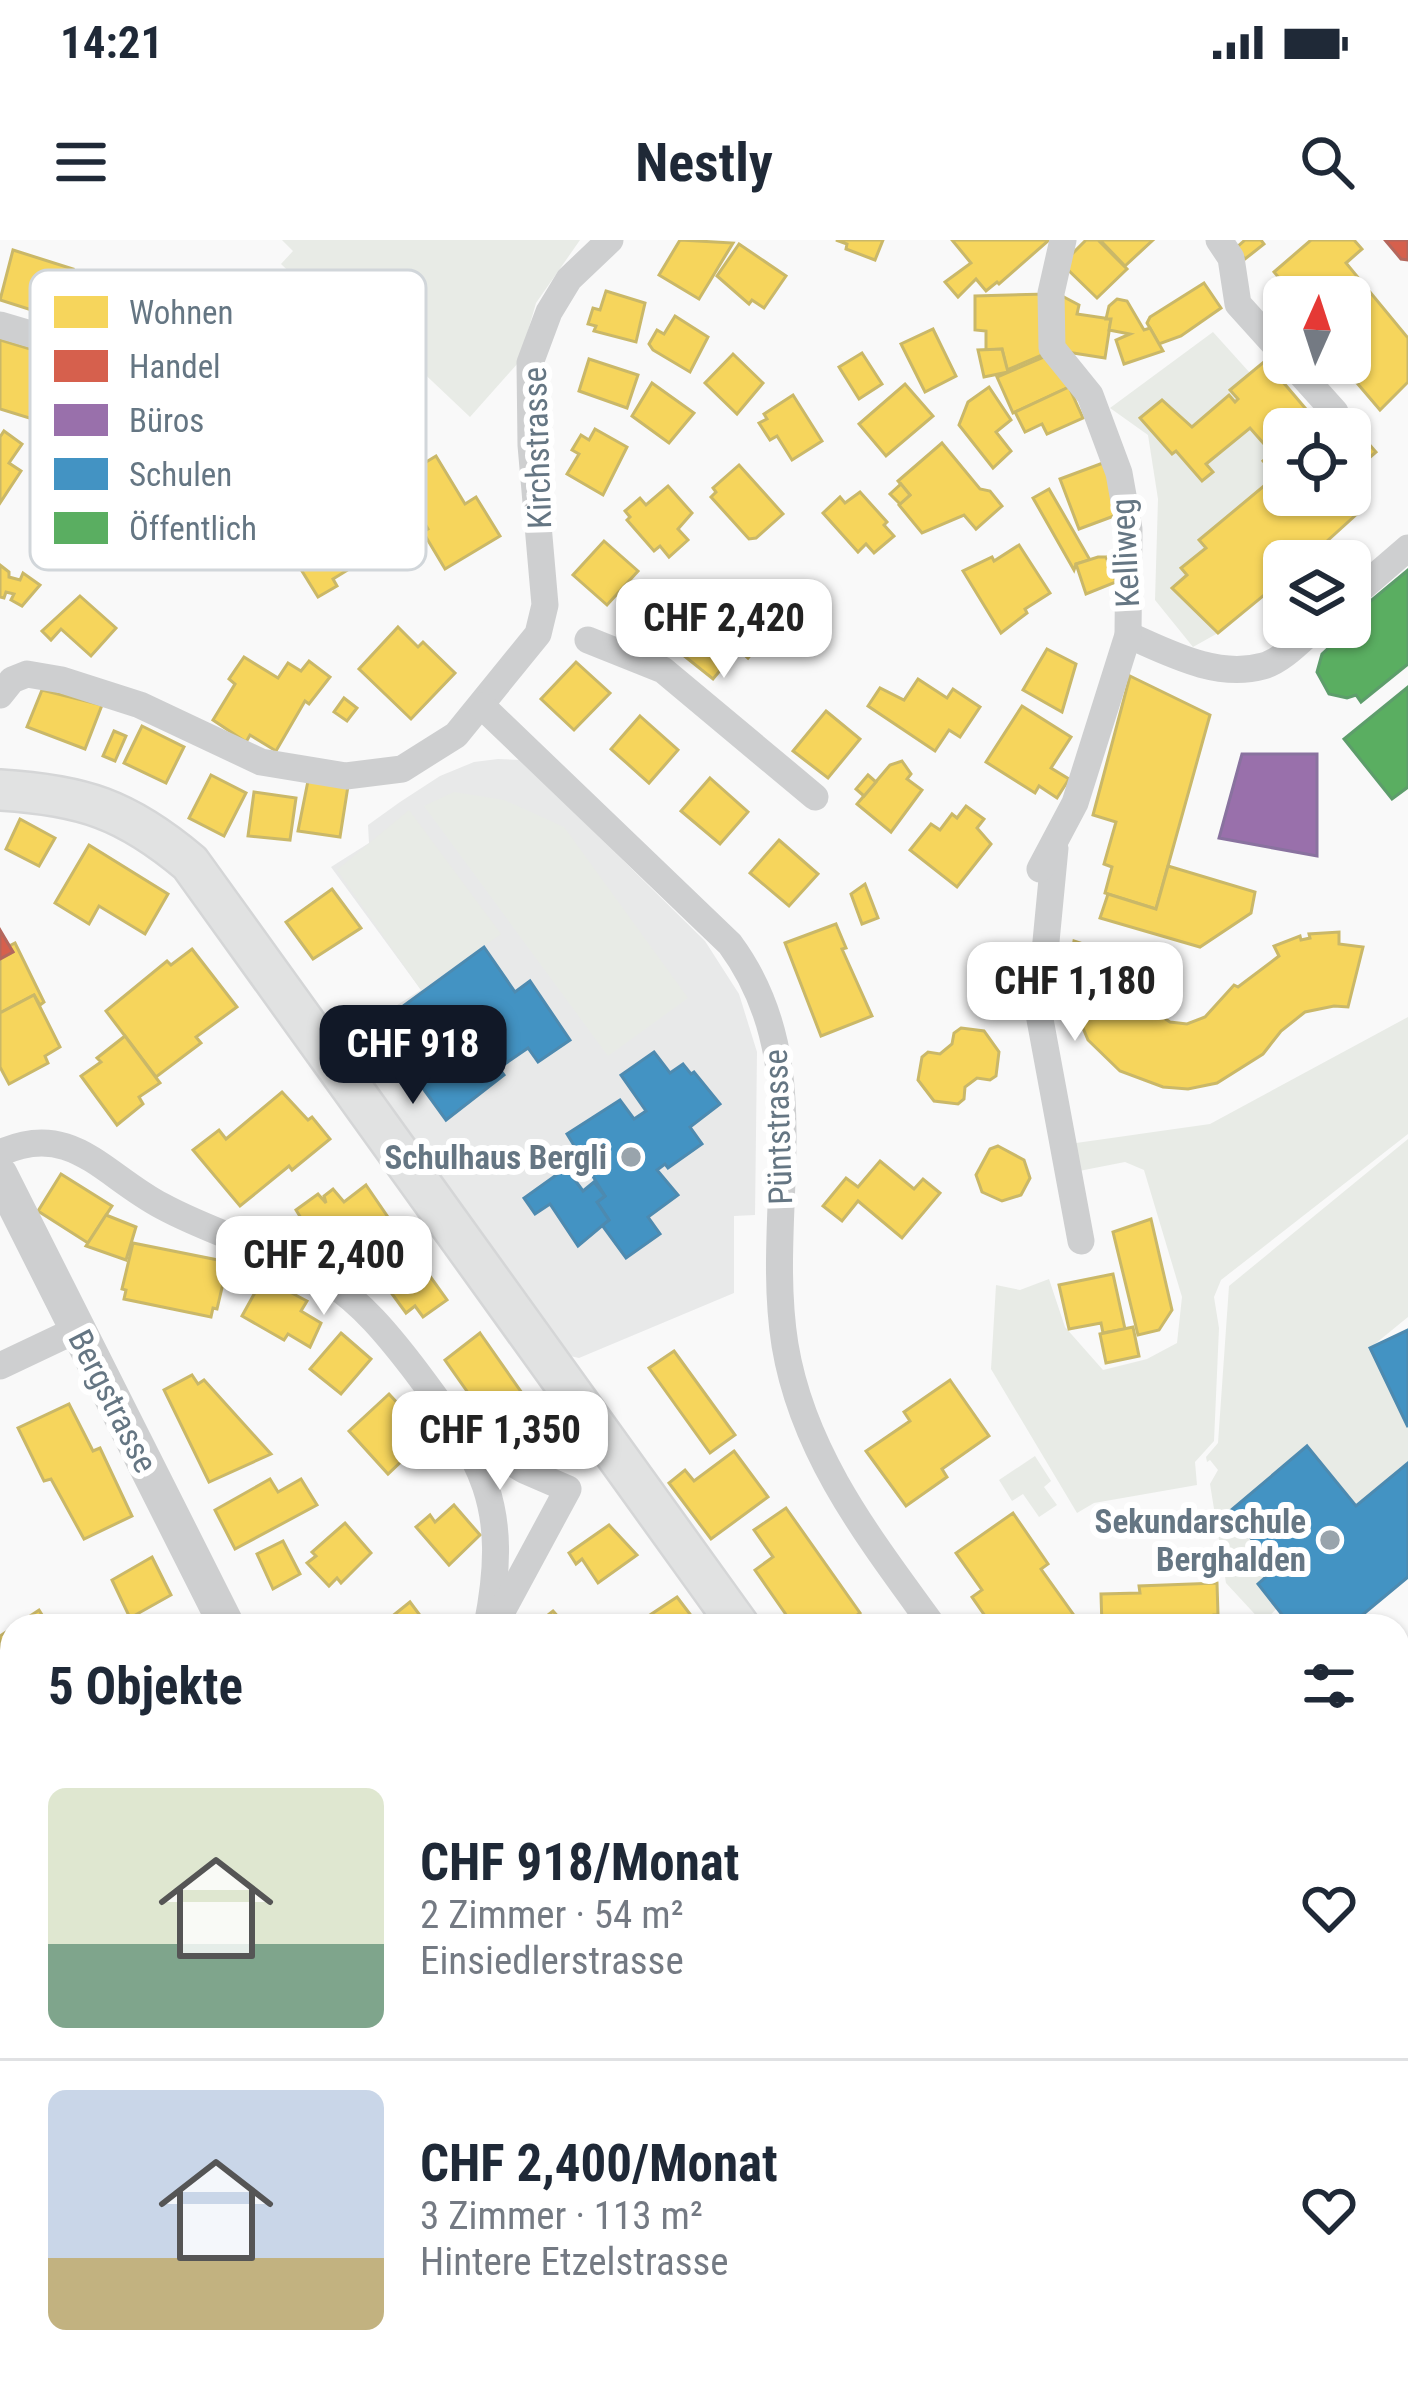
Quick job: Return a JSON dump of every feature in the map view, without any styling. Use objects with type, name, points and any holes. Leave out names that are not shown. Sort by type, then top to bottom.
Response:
[{"type":"main road","points":[[0,790],[50,793],[110,810],[149,828],[190,862],[730,1614]]},
{"type":"street","name":"Kirchstrasse","points":[[0,695],[12,680],[27,674],[118,696],[261,761],[346,776],[401,769],[456,735],[538,634],[545,605],[529,374],[549,312],[569,279],[610,240]]},
{"type":"street","name":"Kelliweg","points":[[1063,240],[1051,293],[1052,348],[1090,395],[1119,472],[1129,529],[1128,635],[1076,803],[1048,857],[1039,1014],[1082,1241]]},
{"type":"street","points":[[1219,240],[1231,258],[1238,304],[1263,332]]},
{"type":"street","points":[[0,325],[30,334]]},
{"type":"street","points":[[1310,384],[1331,408]]},
{"type":"street","points":[[1371,580],[1408,548]]},
{"type":"street","points":[[1128,635],[1181,658],[1228,670],[1267,666],[1290,648]]},
{"type":"street","points":[[588,640],[662,670],[815,797]]},
{"type":"street","name":"Püntstrasse","points":[[482,706],[730,944],[750,971],[766,1004],[782,1076],[785,1342],[797,1393],[826,1467],[850,1512],[924,1614]]},
{"type":"street","points":[[0,1153],[21,1143],[54,1141],[73,1147],[166,1209],[331,1283],[389,1337],[465,1436],[492,1508],[497,1573],[492,1614]]},
{"type":"street","name":"Bergstrasse","points":[[0,1175],[220,1614]]},
{"type":"street","points":[[0,1366],[76,1330]]},
{"type":"street","points":[[465,1436],[568,1489],[497,1614]]},
{"type":"shaded area","points":[[282,240],[580,240],[536,303],[519,362],[470,417],[426,375],[426,270],[287,270],[281,264],[293,251]]},
{"type":"shaded area","points":[[1213,332],[1250,373],[1263,363],[1263,384],[1285,384],[1305,408],[1263,408],[1263,516],[1352,516],[1327,540],[1263,540],[1263,596],[1193,647],[1155,600],[1158,499],[1148,435],[1110,408]]},
{"type":"shaded area","points":[[521,760],[705,941],[739,994],[757,1052],[755,1215],[734,1216],[734,1293],[579,1358],[561,1354],[340,1041],[421,990],[331,867],[369,843],[368,825],[440,776],[474,762]]},
{"type":"shaded area","points":[[454,792],[504,800],[564,827],[688,998],[608,1056],[424,806]]},
{"type":"shaded area","points":[[409,810],[501,934],[421,990],[337,870]]},
{"type":"shaded area","points":[[1408,1017],[1408,1134],[1221,1280],[1214,1297],[1219,1328],[1214,1441],[1195,1462],[1197,1485],[1094,1503],[1077,1513],[991,1369],[996,1285],[1020,1290],[1049,1279],[1065,1327],[1103,1370],[1147,1359],[1177,1343],[1182,1297],[1144,1170],[1125,1162],[1074,1172],[1069,1144],[1210,1124]]},
{"type":"shaded area","points":[[1408,1139],[1408,1317],[1370,1348],[1408,1427],[1408,1463],[1356,1506],[1306,1447],[1230,1511],[1276,1568],[1259,1584],[1277,1608],[1271,1614],[1255,1614],[1226,1583],[1210,1484],[1218,1470],[1206,1457],[1218,1443],[1229,1286]]},
{"type":"shaded area","points":[[1035,1456],[1051,1481],[1044,1487],[1057,1505],[1039,1517],[1023,1494],[1012,1501],[999,1480]]},
{"type":"building: Wohnen","points":[[680,240],[733,243],[699,299],[659,275]]},
{"type":"building: Wohnen","points":[[836,240],[883,240],[875,260]]},
{"type":"building: Wohnen","points":[[952,240],[1049,240],[999,284],[986,291],[976,279],[958,297],[945,282],[971,263]]},
{"type":"building: Wohnen","points":[[1086,240],[1098,240],[1127,269],[1097,298],[1062,264]]},
{"type":"building: Wohnen","points":[[1100,240],[1153,240],[1125,266]]},
{"type":"building: Wohnen","points":[[1245,240],[1264,244],[1245,259],[1236,248]]},
{"type":"building: Wohnen","points":[[1311,240],[1354,240],[1362,249],[1346,263],[1357,276],[1277,276],[1274,272]]},
{"type":"building: Wohnen","points":[[739,244],[786,276],[764,308],[752,300],[749,304],[717,276]]},
{"type":"building: Wohnen","points":[[13,250],[73,269],[30,270],[30,309],[0,300]]},
{"type":"building: Wohnen","points":[[1204,283],[1221,308],[1181,336],[1159,344],[1147,323],[1150,317]]},
{"type":"building: Wohnen","points":[[606,291],[645,303],[636,342],[594,331],[596,326],[588,324],[593,308],[600,310]]},
{"type":"building: Wohnen","points":[[1371,293],[1408,338],[1408,382],[1380,410],[1358,384],[1371,384]]},
{"type":"building: Wohnen","points":[[1047,294],[1047,353],[1007,370],[1002,349],[986,350],[986,331],[975,330],[975,296]]},
{"type":"building: Wohnen","points":[[1062,296],[1079,305],[1077,314],[1111,319],[1105,358],[1054,350]]},
{"type":"building: Wohnen","points":[[1117,299],[1127,301],[1163,351],[1124,364],[1116,340],[1130,334],[1109,330],[1111,319],[1106,319],[1109,306]]},
{"type":"building: Wohnen","points":[[675,316],[708,337],[690,372],[649,344],[657,330],[664,334]]},
{"type":"building: Wohnen","points":[[933,329],[956,376],[925,392],[901,344]]},
{"type":"building: Wohnen","points":[[0,340],[30,349],[30,418],[0,409]]},
{"type":"building: Wohnen","points":[[1002,349],[1008,372],[984,377],[978,350]]},
{"type":"building: Wohnen","points":[[862,353],[882,384],[859,399],[839,367]]},
{"type":"building: Wohnen","points":[[1053,353],[1069,387],[1013,413],[997,377]]},
{"type":"building: Wohnen","points":[[733,354],[763,383],[737,414],[705,383]]},
{"type":"building: Wohnen","points":[[589,359],[638,375],[627,408],[579,391]]},
{"type":"building: Wohnen","points":[[1263,363],[1263,384],[1285,384],[1305,408],[1263,408],[1263,443],[1250,428],[1206,464],[1213,472],[1202,481],[1140,418],[1162,400],[1192,427],[1229,395],[1235,402],[1238,399],[1230,390]]},
{"type":"building: Wohnen","points":[[652,383],[694,413],[669,443],[632,416]]},
{"type":"building: Wohnen","points":[[905,384],[933,416],[886,456],[859,424]]},
{"type":"building: Wohnen","points":[[989,387],[1011,420],[996,432],[1011,451],[993,468],[959,425],[968,402]]},
{"type":"building: Wohnen","points":[[1069,387],[1083,418],[1047,434],[1042,424],[1025,432],[1015,412]]},
{"type":"building: Wohnen","points":[[793,395],[822,441],[792,460],[777,436],[770,440],[759,423],[767,419],[764,414]]},
{"type":"building: Wohnen","points":[[595,429],[627,447],[603,495],[567,474],[579,454],[572,450],[581,435],[589,440]]},
{"type":"building: Wohnen","points":[[4,431],[22,444],[9,463],[21,471],[0,503],[0,437]]},
{"type":"building: Wohnen","points":[[942,443],[980,489],[990,491],[1002,506],[976,529],[964,515],[922,533],[899,505],[910,495],[898,481]]},
{"type":"building: Wohnen","points":[[436,456],[465,504],[476,497],[500,536],[445,569],[426,537],[426,462]]},
{"type":"building: Wohnen","points":[[1103,463],[1122,513],[1079,529],[1060,479]]},
{"type":"building: Wohnen","points":[[739,465],[783,514],[756,538],[749,539],[711,497],[716,492],[713,488]]},
{"type":"building: Wohnen","points":[[901,484],[910,495],[900,504],[890,494]]},
{"type":"building: Wohnen","points":[[668,486],[692,513],[678,529],[688,540],[669,557],[660,546],[654,551],[627,520],[625,511],[640,498],[646,505]]},
{"type":"building: Wohnen","points":[[1263,487],[1263,516],[1355,516],[1328,540],[1263,540],[1263,596],[1218,633],[1172,588],[1187,575],[1181,568],[1206,548],[1199,540]]},
{"type":"building: Wohnen","points":[[1049,489],[1090,560],[1076,564],[1074,570],[1033,498]]},
{"type":"building: Wohnen","points":[[860,492],[894,536],[874,553],[866,544],[858,552],[823,513],[840,497],[845,503]]},
{"type":"building: Wohnen","points":[[604,541],[638,571],[607,605],[573,575]]},
{"type":"building: Wohnen","points":[[1019,545],[1050,593],[1001,633],[963,571],[992,557],[994,561]]},
{"type":"building: Wohnen","points":[[1106,557],[1116,582],[1086,594],[1076,564]]},
{"type":"building: Wohnen","points":[[0,565],[9,577],[20,580],[23,573],[40,585],[22,606],[11,600],[14,594],[6,592],[0,597]]},
{"type":"building: Wohnen","points":[[301,570],[348,570],[333,579],[337,586],[318,597]]},
{"type":"building: Wohnen","points":[[80,596],[116,628],[91,656],[61,629],[51,640],[42,631]]},
{"type":"building: Wohnen","points":[[720,616],[760,643],[748,658],[738,649],[713,679],[673,647],[688,629],[700,639]]},
{"type":"building: Wohnen","points":[[398,627],[418,647],[423,642],[455,673],[411,719],[359,669]]},
{"type":"building: Wohnen","points":[[1047,649],[1076,664],[1062,712],[1023,690]]},
{"type":"building: Wohnen","points":[[244,657],[278,678],[288,663],[301,671],[309,661],[330,677],[309,704],[305,701],[276,751],[250,735],[246,742],[213,720],[235,684],[229,679]]},
{"type":"building: Wohnen","points":[[576,662],[610,693],[574,730],[541,699]]},
{"type":"building: Wohnen","points":[[1130,676],[1210,715],[1156,909],[1105,893],[1112,867],[1104,864],[1116,822],[1093,815]]},
{"type":"building: Wohnen","points":[[918,679],[947,698],[953,689],[980,707],[960,737],[949,730],[935,751],[868,706],[880,688],[904,700]]},
{"type":"building: Wohnen","points":[[42,690],[102,705],[85,749],[27,727]]},
{"type":"building: Wohnen","points":[[344,698],[357,708],[347,721],[334,712]]},
{"type":"building: Wohnen","points":[[1022,706],[1071,737],[1051,768],[1069,779],[1057,798],[1039,786],[1035,793],[986,762]]},
{"type":"building: Wohnen","points":[[826,711],[860,739],[828,778],[793,751]]},
{"type":"building: Wohnen","points":[[640,716],[678,750],[649,783],[611,749]]},
{"type":"building: Wohnen","points":[[142,726],[184,747],[166,783],[124,763]]},
{"type":"building: Wohnen","points":[[114,731],[126,736],[115,761],[103,756]]},
{"type":"building: Wohnen","points":[[902,761],[911,774],[907,779],[922,790],[891,832],[857,804],[890,765]]},
{"type":"building: Wohnen","points":[[211,775],[246,793],[224,836],[189,818]]},
{"type":"building: Wohnen","points":[[868,775],[876,782],[864,796],[856,789]]},
{"type":"building: Wohnen","points":[[710,778],[748,812],[720,844],[681,811]]},
{"type":"building: Wohnen","points":[[308,781],[348,786],[340,837],[298,831]]},
{"type":"building: Wohnen","points":[[254,792],[296,798],[290,840],[248,836]]},
{"type":"building: Wohnen","points":[[966,806],[984,819],[977,828],[991,844],[957,887],[910,850],[931,824],[940,830],[952,814],[957,818]]},
{"type":"building: Wohnen","points":[[20,819],[55,838],[39,866],[6,849]]},
{"type":"building: Wohnen","points":[[779,840],[818,874],[789,906],[750,873]]},
{"type":"building: Wohnen","points":[[89,845],[168,894],[145,934],[99,906],[89,924],[55,903]]},
{"type":"building: Wohnen","points":[[1168,866],[1255,892],[1251,913],[1200,947],[1100,918],[1108,894],[1156,909]]},
{"type":"building: Wohnen","points":[[865,884],[878,918],[862,924],[851,894]]},
{"type":"building: Wohnen","points":[[332,889],[361,928],[313,959],[286,922]]},
{"type":"building: Wohnen","points":[[836,924],[872,1016],[821,1036],[785,943]]},
{"type":"building: Wohnen","points":[[1339,932],[1339,944],[1363,947],[1348,1007],[1305,1012],[1263,1054],[1217,1083],[1188,1089],[1163,1087],[1120,1071],[1088,1040],[1070,997],[1065,999],[1062,971],[1069,970],[1074,941],[1138,962],[1141,986],[1135,987],[1143,1004],[1170,1022],[1187,1024],[1205,1017],[1234,985],[1238,987],[1279,956],[1274,946],[1300,936],[1301,940],[1310,938],[1309,934]]},
{"type":"building: Wohnen","points":[[15,943],[44,1002],[40,1005],[34,995],[0,1013],[0,959],[13,952],[9,946]]},
{"type":"building: Wohnen","points":[[192,949],[237,1007],[196,1037],[201,1043],[156,1077],[106,1011],[167,961],[171,965]]},
{"type":"building: Wohnen","points":[[34,995],[60,1047],[45,1056],[48,1063],[9,1084],[0,1067],[0,1013]]},
{"type":"building: Wohnen","points":[[961,1028],[984,1031],[999,1052],[996,1076],[977,1078],[965,1087],[964,1099],[958,1104],[934,1101],[918,1080],[922,1057],[928,1052],[940,1054]]},
{"type":"building: Wohnen","points":[[125,1036],[160,1083],[139,1097],[143,1104],[117,1125],[81,1076]]},
{"type":"building: Wohnen","points":[[282,1092],[330,1139],[240,1206],[193,1150],[219,1130],[226,1139]]},
{"type":"building: Wohnen","points":[[998,1146],[1024,1160],[1030,1178],[1021,1195],[1002,1201],[982,1192],[976,1175],[990,1149]]},
{"type":"building: Wohnen","points":[[880,1161],[914,1189],[923,1179],[940,1193],[902,1238],[858,1201],[842,1221],[823,1206],[846,1178],[858,1187]]},
{"type":"building: Wohnen","points":[[61,1174],[112,1206],[88,1243],[38,1211]]},
{"type":"building: Wohnen","points":[[366,1185],[394,1226],[356,1254],[336,1230],[317,1244],[296,1210],[318,1194],[326,1203],[324,1196],[333,1189],[344,1202]]},
{"type":"building: Wohnen","points":[[106,1215],[136,1227],[126,1260],[86,1246]]},
{"type":"building: Wohnen","points":[[1151,1219],[1172,1310],[1159,1330],[1138,1335],[1113,1232]]},
{"type":"building: Wohnen","points":[[133,1243],[228,1262],[211,1317],[124,1299]]},
{"type":"building: Wohnen","points":[[412,1251],[447,1300],[423,1317],[415,1306],[406,1313],[379,1276]]},
{"type":"building: Wohnen","points":[[1113,1274],[1125,1329],[1103,1333],[1101,1323],[1069,1329],[1059,1285]]},
{"type":"building: Wohnen","points":[[263,1278],[307,1301],[301,1311],[321,1323],[310,1347],[288,1334],[284,1340],[242,1316]]},
{"type":"building: Wohnen","points":[[1133,1327],[1139,1356],[1106,1363],[1100,1334]]},
{"type":"building: Wohnen","points":[[341,1333],[371,1359],[341,1394],[310,1369]]},
{"type":"building: Wohnen","points":[[480,1333],[524,1396],[488,1421],[445,1360]]},
{"type":"building: Wohnen","points":[[674,1351],[735,1435],[710,1453],[649,1368]]},
{"type":"building: Wohnen","points":[[192,1375],[198,1384],[204,1380],[271,1454],[209,1482],[164,1390]]},
{"type":"building: Wohnen","points":[[950,1380],[989,1436],[942,1469],[947,1477],[906,1506],[866,1451],[910,1421],[904,1412]]},
{"type":"building: Wohnen","points":[[389,1394],[428,1436],[388,1474],[349,1431]]},
{"type":"building: Wohnen","points":[[69,1404],[93,1451],[100,1448],[132,1516],[84,1539],[51,1479],[44,1481],[18,1428]]},
{"type":"building: Wohnen","points":[[734,1451],[768,1497],[711,1539],[669,1483],[685,1470],[694,1481]]},
{"type":"building: Wohnen","points":[[270,1479],[278,1492],[301,1479],[317,1505],[235,1549],[215,1510]]},
{"type":"building: Wohnen","points":[[454,1505],[480,1535],[449,1565],[416,1527],[430,1515],[435,1522]]},
{"type":"building: Wohnen","points":[[786,1508],[860,1613],[786,1614],[755,1570],[773,1557],[754,1530]]},
{"type":"building: Wohnen","points":[[1013,1513],[1048,1564],[1041,1569],[1073,1614],[984,1614],[972,1597],[982,1590],[956,1553]]},
{"type":"building: Wohnen","points":[[345,1523],[371,1553],[341,1583],[337,1578],[329,1586],[307,1563],[316,1556],[312,1552]]},
{"type":"building: Wohnen","points":[[609,1525],[637,1555],[598,1583],[582,1559],[576,1564],[569,1553]]},
{"type":"building: Wohnen","points":[[283,1541],[300,1574],[273,1589],[257,1554]]},
{"type":"building: Wohnen","points":[[152,1557],[171,1595],[137,1614],[128,1614],[112,1580]]},
{"type":"building: Wohnen","points":[[1217,1583],[1218,1614],[1102,1614],[1101,1594],[1140,1593],[1139,1586]]},
{"type":"building: Wohnen","points":[[677,1597],[690,1614],[652,1614]]},
{"type":"building: Wohnen","points":[[410,1602],[419,1614],[395,1614]]},
{"type":"building: Handel","points":[[1385,240],[1408,240],[1408,260],[1401,259]]},
{"type":"building: Handel","points":[[0,930],[13,952],[0,959]]},
{"type":"building: Büros","points":[[1242,754],[1317,754],[1317,856],[1219,838]]},
{"type":"building: Schulen","points":[[484,947],[515,992],[530,981],[570,1040],[538,1062],[528,1048],[499,1068],[504,1075],[446,1120],[409,1069],[430,1053],[399,1009]]},
{"type":"building: Schulen","name":"Schulhaus Bergli","points":[[654,1052],[670,1073],[683,1064],[694,1072],[720,1104],[690,1127],[702,1144],[668,1168],[665,1164],[657,1170],[678,1195],[648,1217],[660,1234],[626,1258],[602,1225],[609,1220],[597,1202],[605,1196],[567,1134],[620,1100],[634,1119],[646,1111],[621,1075]]},
{"type":"building: Schulen","points":[[566,1168],[583,1191],[594,1182],[605,1196],[597,1202],[609,1220],[578,1246],[550,1204],[535,1214],[524,1198]]},
{"type":"building: Schulen","points":[[1408,1330],[1408,1427],[1370,1348]]},
{"type":"building: Schulen","name":"Sekundarschule Berghalden","points":[[1307,1446],[1356,1506],[1408,1463],[1408,1577],[1363,1614],[1282,1614],[1258,1584],[1276,1568],[1229,1512]]},
{"type":"building: Öffentlich","points":[[1408,570],[1408,664],[1361,702],[1356,695],[1329,694],[1317,672],[1322,654],[1328,648],[1371,648],[1371,601]]},
{"type":"building: Öffentlich","points":[[1408,687],[1408,787],[1392,799],[1344,739]]},
{"type":"place","name":"Schulhaus Bergli","points":[[631,1157]]},
{"type":"place","name":"Sekundarschule Berghalden","points":[[1330,1540]]}]
